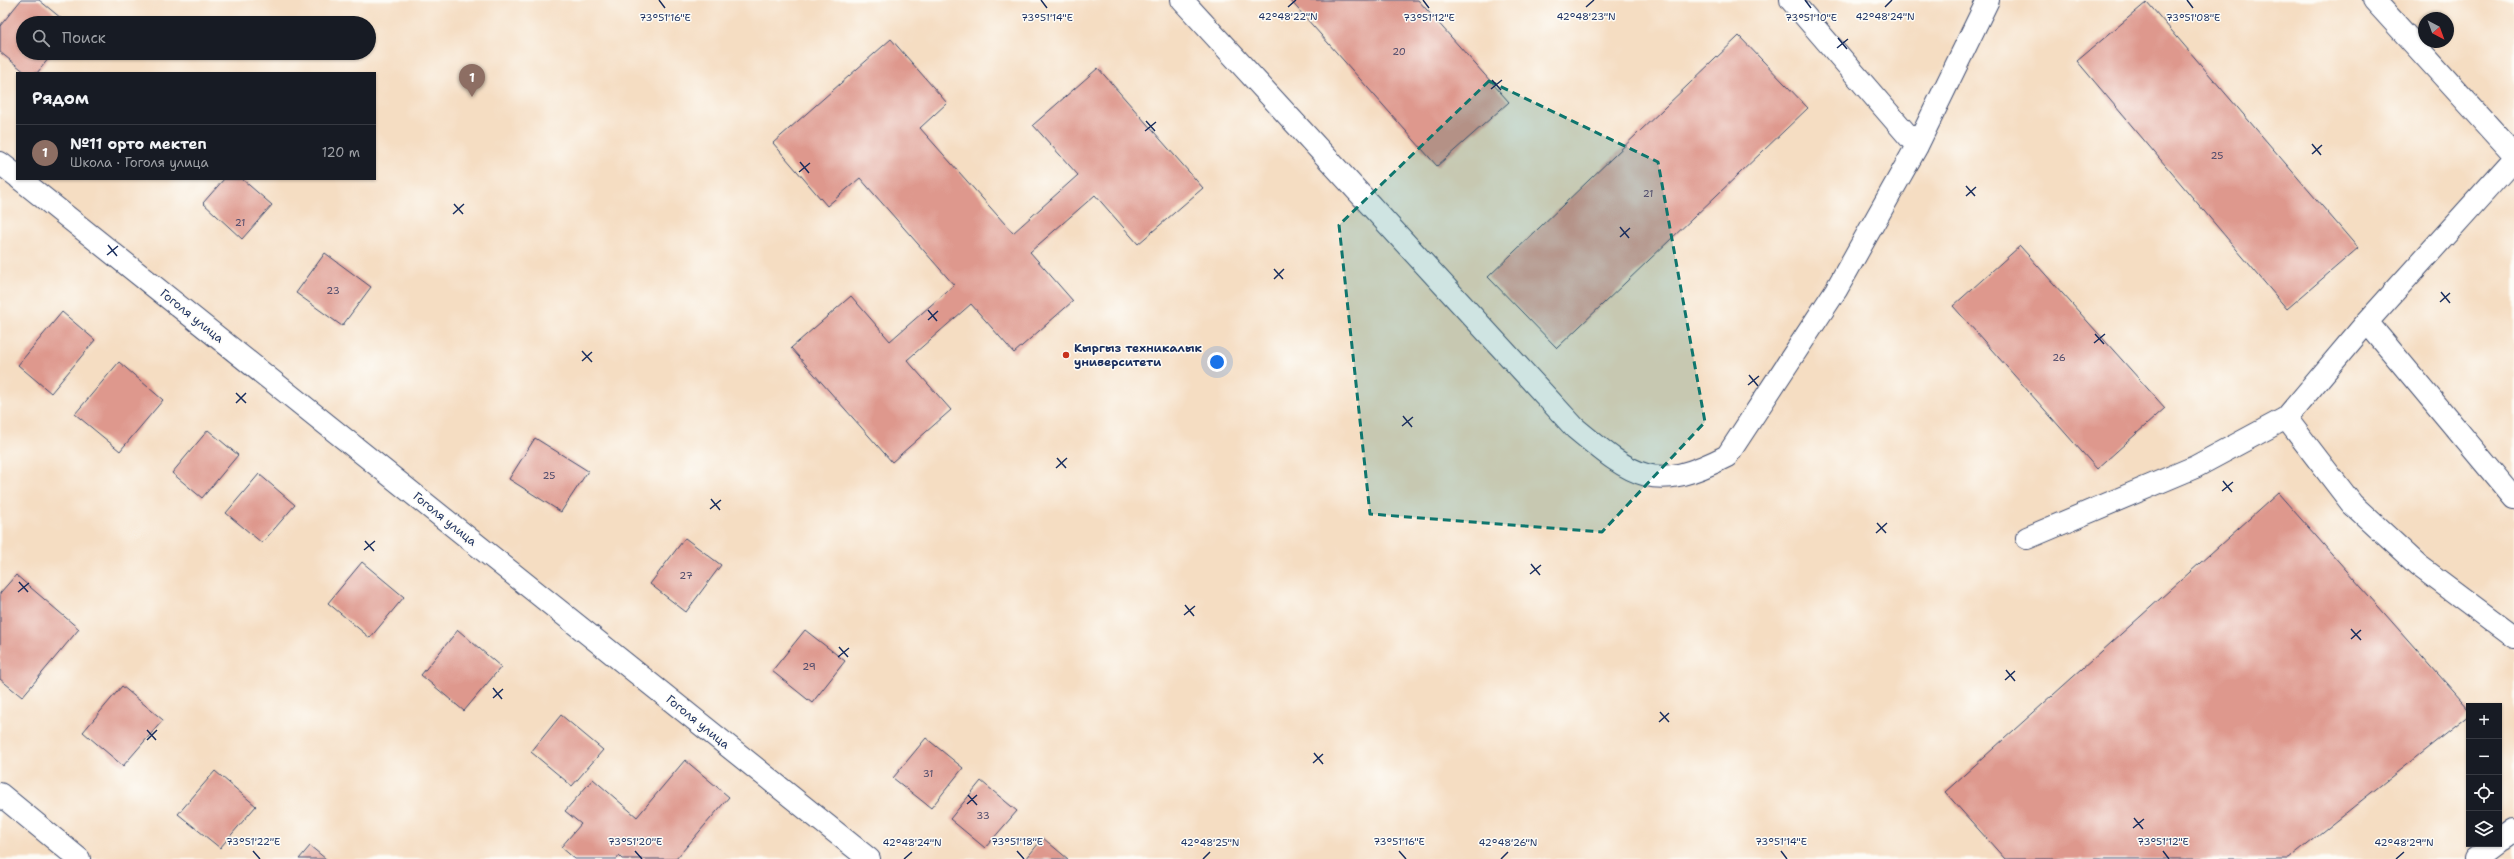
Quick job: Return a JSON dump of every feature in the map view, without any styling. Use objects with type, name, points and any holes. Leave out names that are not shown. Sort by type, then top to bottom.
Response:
[{"type":"street","points":[[1182,0],[1575,428],[1617,463],[1644,476],[1674,476],[1701,469],[1727,456],[1836,290],[1917,146],[1988,0]]},
{"type":"street","points":[[1791,0],[1917,146]]},
{"type":"street","points":[[2374,0],[2514,154]]},
{"type":"street","points":[[2027,538],[2195,467],[2286,418],[2367,322],[2514,159]]},
{"type":"street","points":[[0,163],[16,175]]},
{"type":"street","name":"Гоголя улица","points":[[21,180],[869,859]]},
{"type":"street","points":[[2367,322],[2514,498]]},
{"type":"street","points":[[2286,418],[2352,504],[2418,565],[2514,637]]},
{"type":"street","points":[[0,794],[79,859]]},
{"type":"street","points":[[2502,839],[2514,830]]},
{"type":"street","points":[[2475,859],[2491,847]]},
{"type":"highlighted area","points":[[1489,81],[1658,162],[1705,422],[1602,532],[1370,514],[1339,225]]},
{"type":"building","points":[[21,0],[39,0],[58,16],[16,16],[16,60],[47,60],[38,72],[25,72],[0,52],[0,26]]},
{"type":"building","points":[[1290,0],[1418,0],[1509,102],[1437,166]]},
{"type":"building","points":[[2147,2],[2358,248],[2287,309],[2077,61]]},
{"type":"building","points":[[1739,36],[1808,108],[1557,348],[1488,277]]},
{"type":"building","points":[[891,39],[947,103],[920,128],[1013,233],[1078,175],[1033,125],[1098,68],[1203,188],[1138,244],[1095,195],[1030,252],[1073,301],[1014,353],[971,304],[907,360],[951,410],[892,462],[791,348],[851,296],[890,341],[954,285],[860,178],[827,206],[773,143]]},
{"type":"building","points":[[223,180],[243,180],[272,205],[242,239],[203,203]]},
{"type":"building","points":[[2020,246],[2165,408],[2097,469],[1953,306]]},
{"type":"building","points":[[325,253],[371,287],[342,326],[296,293]]},
{"type":"building","points":[[62,312],[95,340],[51,393],[18,365]]},
{"type":"building","points":[[119,362],[163,400],[120,451],[75,414]]},
{"type":"building","points":[[208,430],[238,455],[202,498],[172,473]]},
{"type":"building","points":[[535,438],[588,471],[561,512],[509,479]]},
{"type":"building","points":[[259,474],[295,505],[262,543],[226,513]]},
{"type":"building","points":[[2278,493],[2466,706],[2466,717],[2288,859],[2005,859],[1945,792]]},
{"type":"building","points":[[685,538],[721,565],[686,612],[650,584]]},
{"type":"building","points":[[362,562],[404,597],[370,638],[328,603]]},
{"type":"building","points":[[16,575],[79,629],[22,697],[0,679],[0,593]]},
{"type":"building","points":[[458,630],[501,667],[464,711],[421,675]]},
{"type":"building","points":[[805,630],[845,661],[812,703],[772,671]]},
{"type":"building","points":[[122,686],[163,720],[123,766],[83,732]]},
{"type":"building","points":[[561,715],[603,750],[572,786],[531,752]]},
{"type":"building","points":[[926,738],[963,768],[931,808],[893,778]]},
{"type":"building","points":[[685,760],[729,797],[676,859],[622,859],[619,856],[617,859],[575,859],[561,847],[581,824],[565,811],[593,779],[637,817]]},
{"type":"building","points":[[215,771],[256,806],[220,848],[178,814]]},
{"type":"building","points":[[981,781],[1017,811],[985,848],[950,819]]},
{"type":"building","points":[[1043,838],[1068,859],[1026,859]]},
{"type":"building","points":[[310,846],[326,859],[299,859]]},
{"type":"place","name":"№11 орто мектеп","points":[[472,97]]},
{"type":"place","name":"Кыргыз техникалык университети","points":[[1066,355]]}]
